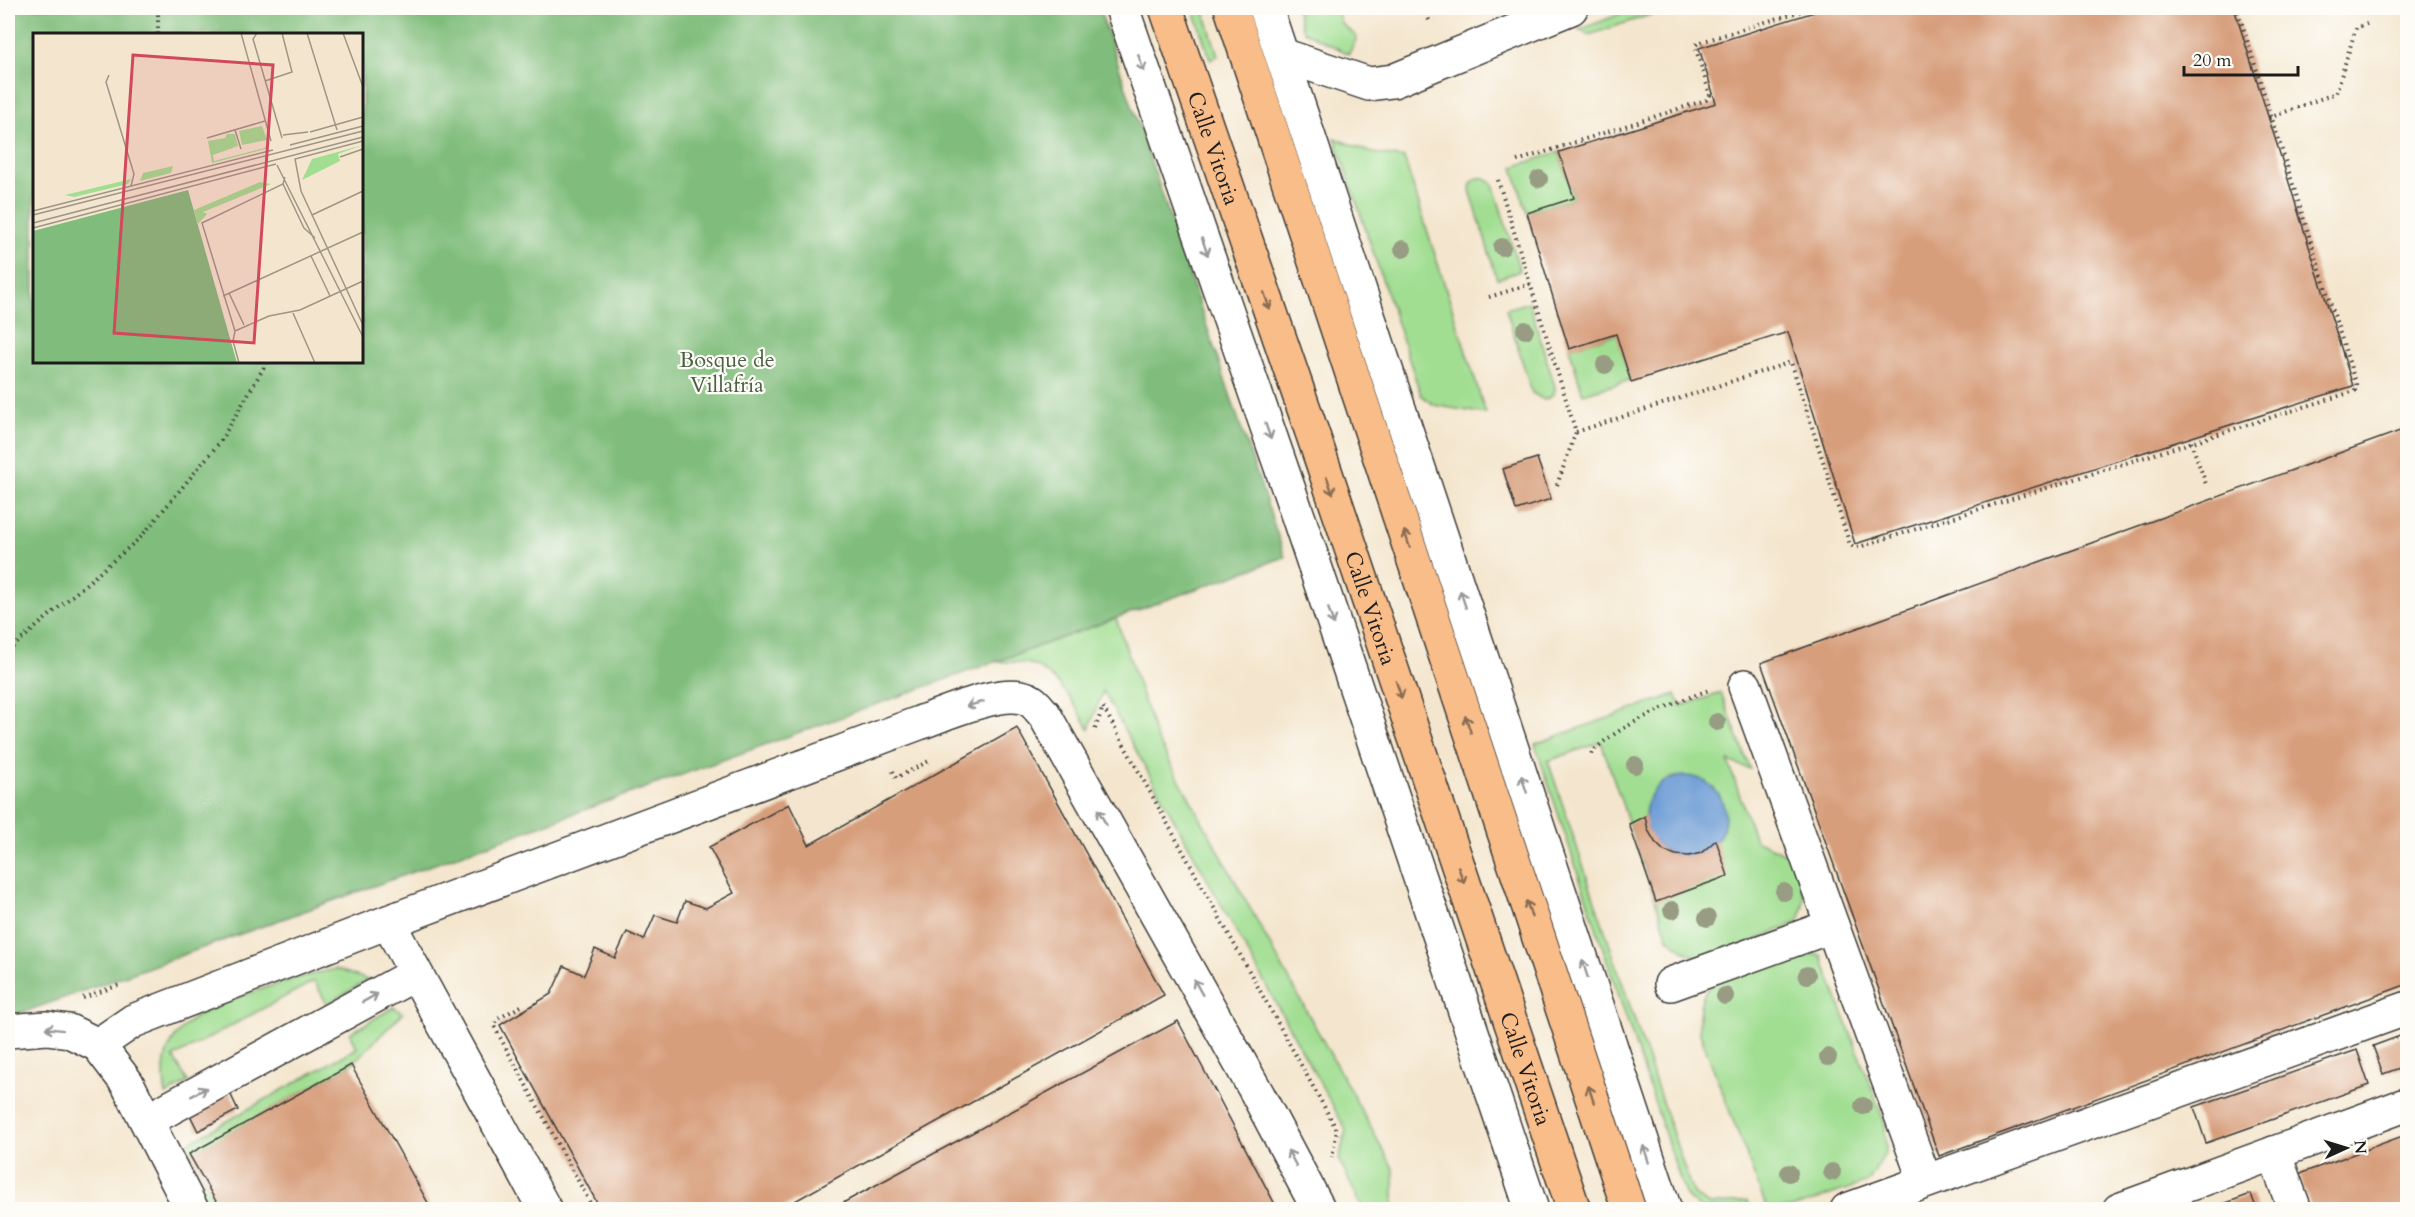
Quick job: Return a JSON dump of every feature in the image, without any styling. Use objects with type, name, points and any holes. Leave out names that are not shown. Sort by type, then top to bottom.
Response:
[{"type":"highway","name":"Calle Vitoria","points":[[1166,8],[1319,452],[1574,1209]]},
{"type":"highway","points":[[1231,8],[1629,1209]]},
{"type":"street","points":[[1122,8],[1299,519],[1532,1209]]},
{"type":"street","points":[[1266,8],[1665,1209]]},
{"type":"street","points":[[1282,55],[1369,84],[1393,81],[1571,8]]},
{"type":"street","points":[[1745,686],[1925,1181]]},
{"type":"street","points":[[98,1045],[133,1021],[388,922],[974,703],[1009,695],[1030,700],[1044,714],[1257,1093],[1319,1209]]},
{"type":"street","points":[[388,922],[545,1209]]},
{"type":"street","points":[[1671,984],[1832,926]]},
{"type":"street","points":[[148,1120],[416,974]]},
{"type":"street","points":[[1847,1209],[2408,1008]]},
{"type":"street","points":[[8,1031],[47,1028],[69,1031],[98,1045],[127,1083],[192,1209]]},
{"type":"street","points":[[2119,1209],[2408,1104]]},
{"type":"street","points":[[2274,1153],[2295,1209]]},
{"type":"path","points":[[158,8],[158,33]]},
{"type":"path","points":[[1423,8],[1431,24]]},
{"type":"path","points":[[1517,161],[1706,100],[1710,95],[1695,46],[1698,43],[1811,8]]},
{"type":"path","points":[[1576,432],[1791,362],[1850,545],[1856,548],[2355,391],[2356,388],[2236,8]]},
{"type":"path","points":[[2270,117],[2336,93],[2356,28],[2367,24]]},
{"type":"path","points":[[1498,180],[1576,432],[1557,485]]},
{"type":"path","points":[[1489,297],[1531,284]]},
{"type":"path","points":[[8,651],[141,537],[220,442],[266,363]]},
{"type":"path","points":[[2192,442],[2207,487]]},
{"type":"path","points":[[1591,754],[1601,742],[1679,701]]},
{"type":"path","points":[[1092,738],[1103,707],[1337,1130],[1331,1160]]},
{"type":"path","points":[[82,998],[127,982]]},
{"type":"path","points":[[521,1006],[496,1020],[494,1026],[594,1209]]},
{"type":"green space","name":"Bosque de Villafría","points":[[8,8],[1099,8],[1285,557],[8,1018]]},
{"type":"green space","points":[[1193,8],[1203,8],[1218,56],[1210,59]]},
{"type":"green space","points":[[1296,8],[1336,8],[1341,23],[1357,37],[1349,54],[1303,31]]},
{"type":"green space","points":[[1635,8],[1671,8],[1589,35],[1579,30]]},
{"type":"green space","points":[[1335,138],[1369,152],[1404,158],[1486,414],[1434,405],[1421,395]]},
{"type":"green space","points":[[1559,152],[1574,198],[1527,213],[1513,167]]},
{"type":"green space","points":[[1478,178],[1485,178],[1493,184],[1520,271],[1497,279],[1470,190],[1471,183]]},
{"type":"green space","points":[[1529,302],[1555,387],[1552,396],[1544,400],[1532,393],[1506,309]]},
{"type":"green space","points":[[1617,334],[1630,380],[1583,394],[1569,348]]},
{"type":"green space","points":[[1116,618],[1156,737],[1394,1170],[1394,1209],[1363,1209],[1339,1160],[1346,1130],[1103,691],[1089,729],[1066,693],[1043,670],[1025,663],[996,662]]},
{"type":"green space","points":[[1721,693],[1750,769],[1728,761],[1755,840],[1791,856],[1803,897],[1802,913],[1798,922],[1747,943],[1718,953],[1695,956],[1684,951],[1668,938],[1601,742],[1548,761],[1693,1194],[1709,1205],[1747,1201],[1750,1209],[1701,1209],[1686,1197],[1535,744],[1676,694],[1681,706]]},
{"type":"green space","points":[[1788,951],[1821,955],[1885,1124],[1886,1152],[1868,1182],[1789,1209],[1770,1210],[1767,1209],[1699,1031],[1699,1015],[1704,994],[1714,983],[1733,971]]},
{"type":"green space","points":[[336,969],[368,980],[327,1004],[314,981],[173,1057],[188,1082],[166,1095],[164,1068],[166,1054],[178,1033],[196,1017],[220,1004],[253,992]]},
{"type":"green space","points":[[394,1007],[403,1013],[351,1065],[190,1154],[221,1209],[211,1209],[179,1148],[357,1048],[350,1033]]},
{"type":"water","points":[[1685,776],[1700,779],[1713,788],[1722,801],[1725,816],[1722,831],[1713,844],[1700,853],[1685,856],[1670,853],[1657,844],[1648,831],[1645,816],[1648,801],[1657,788],[1670,779]]},
{"type":"building","points":[[1827,8],[2234,8],[2353,386],[1855,544],[1788,332],[1631,382],[1616,334],[1569,349],[1527,213],[1574,198],[1559,152],[1716,103],[1699,48]]},
{"type":"building","points":[[2408,428],[2408,984],[1939,1156],[1761,663]]},
{"type":"building","points":[[1537,458],[1551,499],[1516,510],[1503,469]]},
{"type":"building","points":[[1017,728],[1164,995],[779,1210],[601,1210],[500,1025],[551,994],[564,966],[584,975],[595,949],[615,958],[627,932],[644,940],[655,915],[677,922],[685,901],[706,908],[734,893],[709,847],[789,804],[809,845]]},
{"type":"building","points":[[1645,816],[1648,830],[1664,851],[1689,856],[1701,853],[1716,840],[1728,876],[1656,902],[1629,824]]},
{"type":"building","points":[[1178,1021],[1278,1210],[830,1210]]},
{"type":"building","points":[[2408,1033],[2408,1065],[2383,1074],[2373,1046]]},
{"type":"building","points":[[2357,1050],[2369,1085],[2206,1143],[2194,1107]]},
{"type":"building","points":[[351,1065],[432,1210],[221,1210],[189,1154]]},
{"type":"building","points":[[230,1093],[238,1110],[198,1131],[190,1115]]},
{"type":"building","points":[[2408,1134],[2408,1210],[2312,1210],[2299,1174]]},
{"type":"building","points":[[2251,1194],[2257,1210],[2209,1210],[2209,1209]]}]
